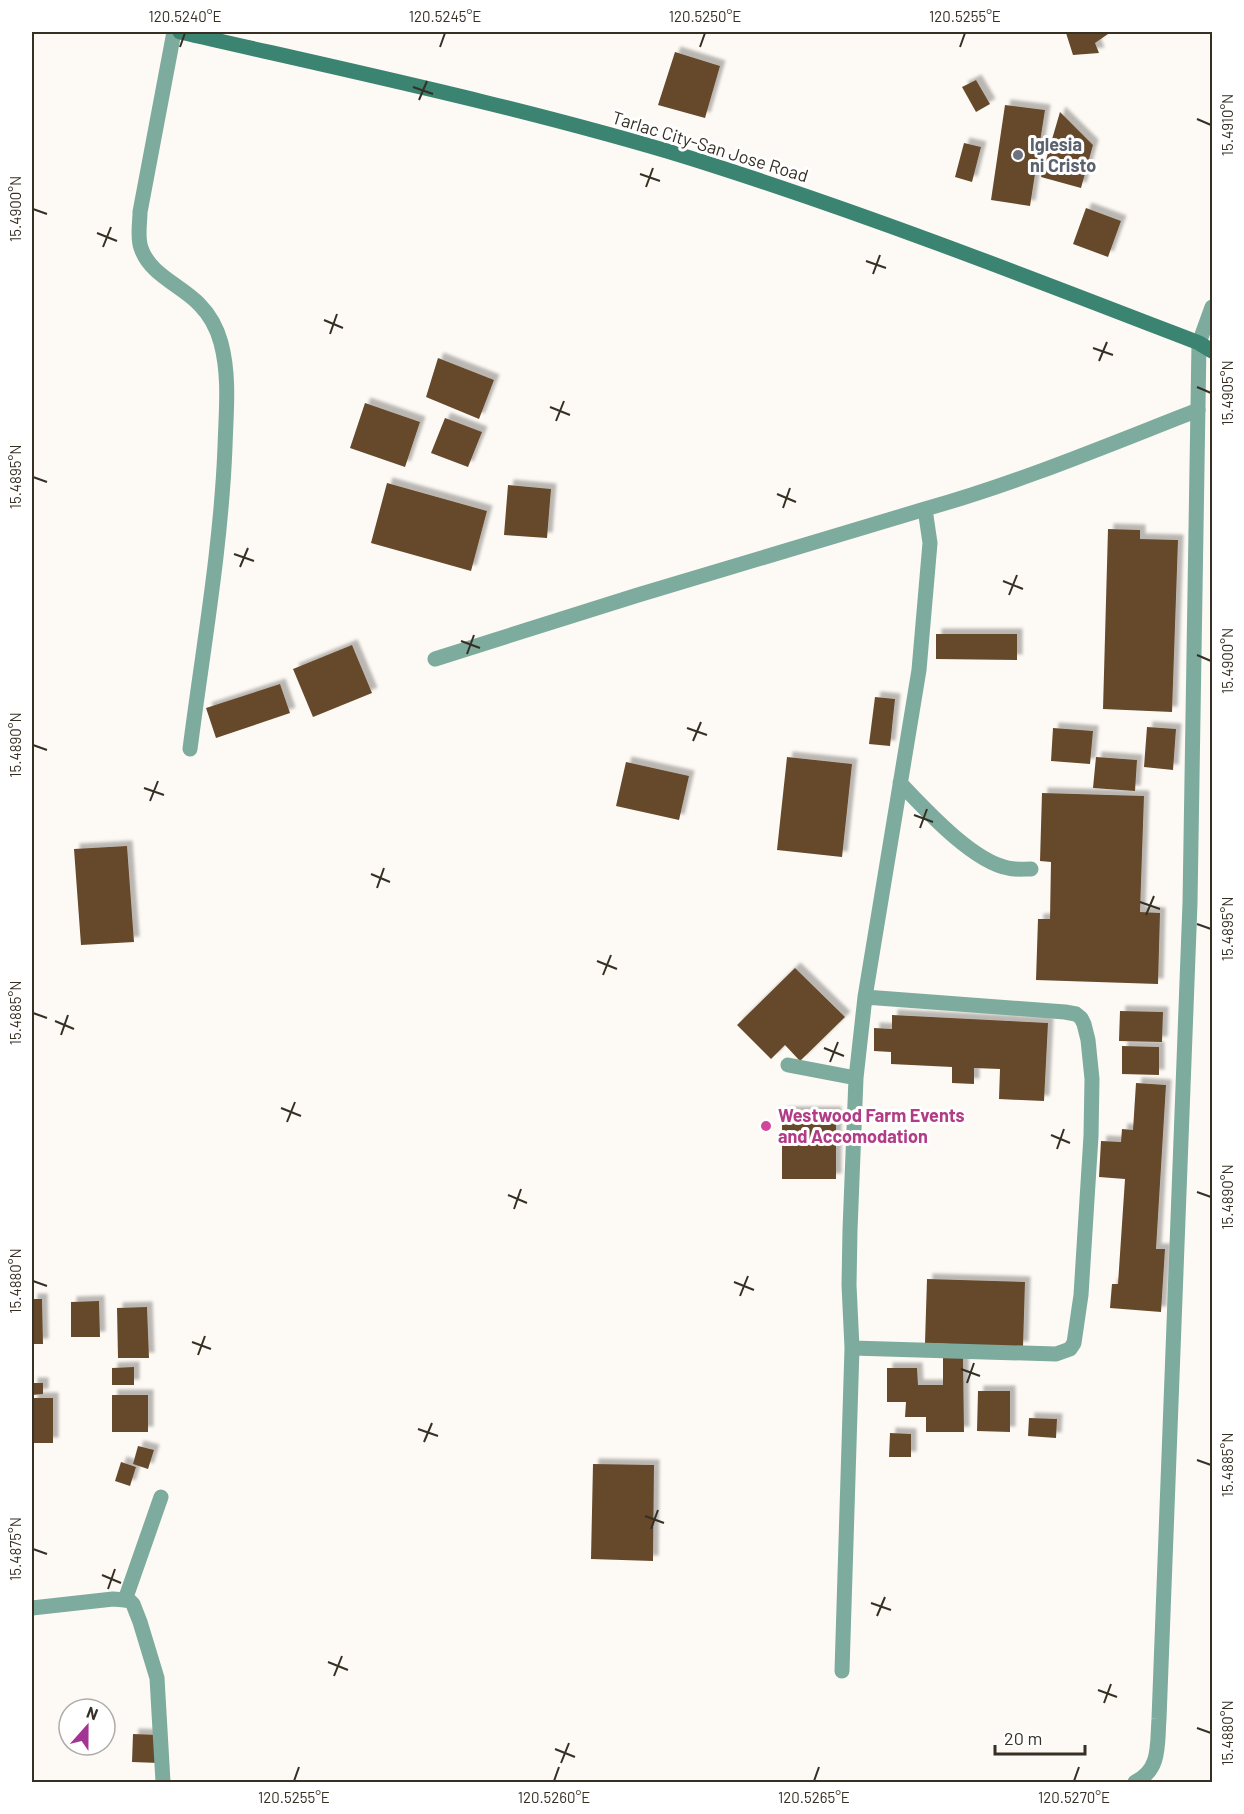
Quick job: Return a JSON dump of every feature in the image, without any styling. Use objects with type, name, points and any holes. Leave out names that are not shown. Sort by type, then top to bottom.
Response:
[{"type":"main road","name":"Tarlac City-San Jose Road","points":[[180,32],[488,102],[688,158],[849,210],[980,258],[1206,347]]},
{"type":"street","points":[[174,32],[140,212],[141,248],[149,262],[165,278],[198,303],[215,325],[224,359],[227,385],[224,473],[212,598],[190,749]]},
{"type":"street","points":[[1135,1782],[1145,1778],[1155,1760],[1159,1719],[1190,903],[1198,410],[1212,307]]},
{"type":"street","points":[[435,658],[959,500],[1198,410]]},
{"type":"street","points":[[842,1671],[852,1348],[849,1285],[850,1230],[856,1078],[865,997],[920,659],[930,543],[925,509]]},
{"type":"street","points":[[900,783],[935,819],[974,853],[1006,868],[1031,869]]},
{"type":"street","points":[[852,1348],[1056,1354],[1070,1349],[1074,1343],[1081,1296],[1091,1136],[1092,1079],[1088,1040],[1081,1018],[1076,1014],[865,997]]},
{"type":"street","points":[[788,1065],[856,1078]]},
{"type":"street","points":[[125,1600],[161,1497]]},
{"type":"street","points":[[32,1608],[113,1599],[130,1601],[133,1604],[157,1678],[163,1782]]},
{"type":"building","points":[[1106,32],[1108,34],[1095,43],[1099,53],[1073,55],[1066,33]]},
{"type":"building","points":[[675,52],[720,66],[705,118],[658,105]]},
{"type":"building","points":[[976,80],[990,104],[976,112],[962,87]]},
{"type":"building","name":"Iglesia ni Cristo","points":[[1005,105],[1045,110],[1030,206],[991,200]]},
{"type":"building","points":[[1060,112],[1093,145],[1081,188],[1041,177]]},
{"type":"building","points":[[964,143],[981,147],[972,182],[955,177]]},
{"type":"building","points":[[1086,208],[1121,221],[1108,257],[1073,244]]},
{"type":"building","points":[[438,358],[494,380],[479,419],[426,397]]},
{"type":"building","points":[[365,403],[420,422],[405,467],[350,448]]},
{"type":"building","points":[[445,418],[482,432],[468,467],[431,453]]},
{"type":"building","points":[[387,483],[487,511],[471,571],[371,543]]},
{"type":"building","points":[[508,485],[551,489],[547,538],[504,535]]},
{"type":"building","points":[[1108,529],[1140,530],[1140,539],[1178,540],[1172,712],[1103,709]]},
{"type":"building","points":[[936,634],[1017,634],[1017,660],[936,659]]},
{"type":"building","points":[[352,645],[372,693],[313,717],[293,669]]},
{"type":"building","points":[[280,684],[290,713],[216,738],[206,708]]},
{"type":"building","points":[[875,697],[895,699],[890,746],[869,744]]},
{"type":"building","points":[[1147,727],[1176,729],[1173,770],[1144,767]]},
{"type":"building","points":[[1053,728],[1093,731],[1090,764],[1051,761]]},
{"type":"building","points":[[787,757],[852,764],[842,857],[777,850]]},
{"type":"building","points":[[1096,757],[1137,760],[1135,791],[1093,788]]},
{"type":"building","points":[[626,762],[689,776],[679,820],[616,806]]},
{"type":"building","points":[[1042,793],[1144,796],[1140,912],[1160,913],[1158,984],[1036,980],[1038,919],[1050,919],[1051,862],[1040,861]]},
{"type":"building","points":[[127,846],[134,942],[81,945],[74,849]]},
{"type":"building","points":[[795,968],[845,1017],[800,1061],[785,1045],[771,1059],[737,1025]]},
{"type":"building","points":[[1120,1011],[1163,1012],[1162,1042],[1119,1041]]},
{"type":"building","points":[[892,1015],[1048,1023],[1044,1101],[999,1099],[1000,1069],[974,1068],[974,1084],[952,1083],[952,1067],[891,1064],[891,1052],[874,1051],[874,1028],[892,1029]]},
{"type":"building","points":[[1122,1046],[1159,1047],[1159,1075],[1122,1074]]},
{"type":"building","points":[[1136,1083],[1166,1085],[1156,1249],[1165,1249],[1161,1312],[1110,1308],[1112,1284],[1118,1284],[1125,1179],[1099,1177],[1101,1141],[1121,1142],[1122,1129],[1133,1130]]},
{"type":"building","points":[[782,1112],[836,1112],[836,1179],[782,1179]]},
{"type":"building","points":[[927,1279],[1025,1282],[1023,1347],[925,1343]]},
{"type":"building","points":[[32,1299],[42,1299],[43,1344],[32,1344]]},
{"type":"building","points":[[99,1301],[100,1337],[71,1337],[71,1302]]},
{"type":"building","points":[[147,1307],[149,1358],[118,1358],[117,1308]]},
{"type":"building","points":[[963,1357],[964,1432],[926,1432],[926,1417],[905,1417],[906,1402],[887,1402],[887,1368],[917,1368],[918,1385],[943,1385],[943,1358]]},
{"type":"building","points":[[134,1367],[134,1385],[112,1385],[112,1368]]},
{"type":"building","points":[[32,1383],[43,1383],[43,1394],[32,1395]]},
{"type":"building","points":[[978,1391],[1010,1391],[1010,1432],[977,1431]]},
{"type":"building","points":[[112,1395],[148,1395],[148,1432],[112,1432]]},
{"type":"building","points":[[32,1398],[53,1398],[53,1443],[32,1443]]},
{"type":"building","points":[[1029,1418],[1057,1419],[1056,1438],[1028,1436]]},
{"type":"building","points":[[890,1433],[911,1434],[911,1457],[889,1457]]},
{"type":"building","points":[[138,1446],[154,1450],[148,1469],[133,1464]]},
{"type":"building","points":[[121,1462],[136,1467],[130,1486],[115,1481]]},
{"type":"building","points":[[593,1464],[654,1465],[653,1561],[591,1559]]},
{"type":"building","points":[[133,1734],[159,1735],[159,1763],[132,1762]]},
{"type":"place","name":"Iglesia ni Cristo","points":[[1018,155]]},
{"type":"place","name":"Westwood Farm Events and Accomodation","points":[[766,1126]]}]
